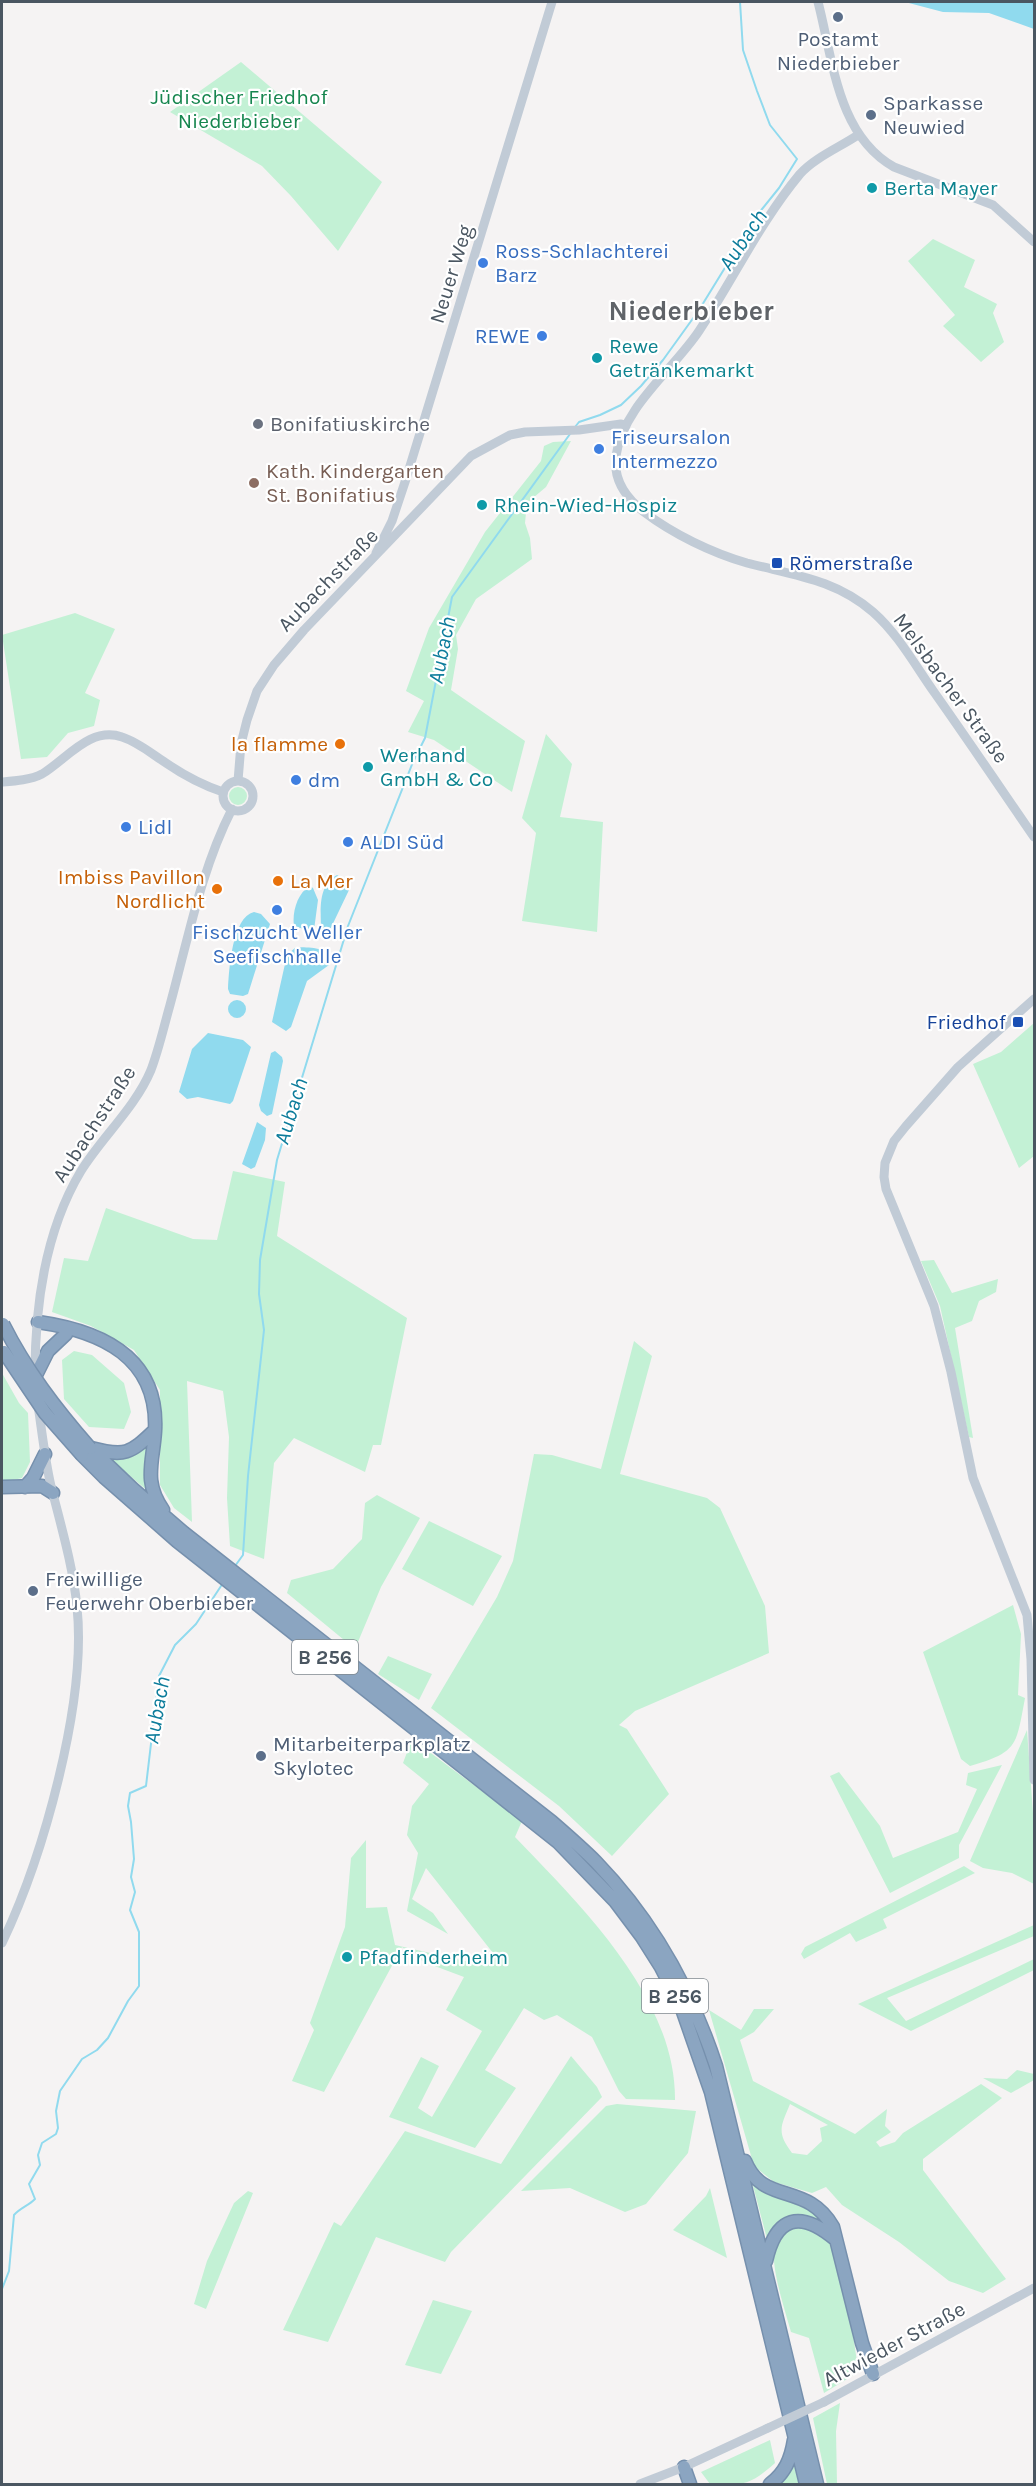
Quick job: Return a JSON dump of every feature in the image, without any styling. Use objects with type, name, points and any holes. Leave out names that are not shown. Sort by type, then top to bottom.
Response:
[{"type":"highway","name":"B 256","points":[[2,1322],[22,1359],[104,1478],[477,1769],[552,1822],[596,1862],[652,1930],[675,1969],[701,2024],[716,2066],[818,2484]]},
{"type":"highway","points":[[38,1322],[50,1332],[66,1334],[83,1332]]},
{"type":"highway","points":[[38,1322],[63,1325],[108,1341],[119,1348],[136,1365],[153,1400],[155,1430],[150,1480],[154,1496],[170,1521]]},
{"type":"highway","points":[[35,1377],[48,1351],[66,1334]]},
{"type":"highway","name":"B 256","points":[[2,1350],[45,1413],[86,1451],[170,1521],[180,1537]]},
{"type":"highway","points":[[86,1451],[112,1454],[131,1452],[155,1430]]},
{"type":"highway","points":[[25,1487],[33,1478],[45,1454]]},
{"type":"highway","points":[[2,1487],[42,1486],[53,1492]]},
{"type":"highway","points":[[2,1487],[33,1494],[53,1492]]},
{"type":"highway","name":"B 256","points":[[477,1769],[558,1842],[615,1901],[661,1966],[681,2006],[699,2053],[720,2125],[806,2484]]},
{"type":"highway","name":"B 256","points":[[732,2126],[754,2177],[770,2189],[814,2204],[828,2218],[835,2238]]},
{"type":"highway","points":[[765,2266],[775,2234],[794,2221],[815,2224],[835,2238],[862,2343],[873,2374]]},
{"type":"highway","name":"B 256","points":[[770,2484],[783,2473],[789,2462],[795,2436]]},
{"type":"highway","points":[[684,2467],[690,2484]]},
{"type":"street","name":"Neuer Weg","points":[[376,554],[393,521],[552,2]]},
{"type":"street","points":[[818,2],[837,80],[849,118],[858,135],[881,160],[894,167],[993,205],[1035,242]]},
{"type":"street","points":[[626,426],[643,400],[699,332],[762,227],[801,174],[858,135]]},
{"type":"street","name":"Aubachstraße","points":[[238,781],[241,744],[257,691],[288,648],[471,456],[510,435],[579,430],[621,424],[626,426]]},
{"type":"street","name":"Melsbacher Straße","points":[[626,426],[616,454],[615,469],[620,485],[632,501],[664,525],[705,546],[749,563],[819,580],[853,598],[873,612],[903,645],[1035,837]]},
{"type":"street","points":[[2,782],[19,781],[40,775],[74,747],[104,735],[120,736],[133,741],[194,781],[223,792]]},
{"type":"street","points":[[238,781],[249,786],[252,793],[252,801],[248,807],[241,810],[232,809],[223,799],[223,792],[228,785],[238,781]]},
{"type":"street","name":"Aubachstraße","points":[[2,1943],[15,1916],[31,1870],[52,1798],[76,1682],[78,1623],[71,1569],[45,1454],[35,1377],[43,1272],[59,1218],[81,1171],[122,1117],[150,1072],[202,885],[216,841],[232,809]]},
{"type":"street","points":[[1035,999],[951,1075],[894,1141],[885,1162],[884,1177],[892,1205],[915,1257],[939,1324],[973,1478],[1027,1615],[1031,1659],[1035,1780]]},
{"type":"street","name":"Altwieder Straße","points":[[684,2467],[824,2402],[1035,2288]]},
{"type":"street","points":[[640,2484],[684,2467]]},
{"type":"green space","name":"Jüdischer Friedhof Niederbieber","points":[[241,62],[382,182],[338,251],[262,166],[170,112]]},
{"type":"green space","points":[[933,239],[975,260],[964,287],[997,304],[993,313],[1004,342],[981,362],[943,326],[955,315],[908,261]]},
{"type":"green space","points":[[571,441],[546,487],[527,503],[525,523],[530,538],[532,559],[476,599],[456,635],[458,649],[451,690],[525,741],[512,792],[434,740],[408,732],[424,701],[406,691],[429,628],[485,532],[541,461],[544,446],[553,442]]},
{"type":"green space","points":[[75,613],[115,629],[85,693],[100,700],[94,726],[68,733],[47,757],[21,759],[2,635]]},
{"type":"green space","points":[[546,734],[572,764],[560,817],[603,822],[597,932],[522,921],[536,833],[522,818]]},
{"type":"green space","points":[[238,787],[244,790],[247,796],[244,802],[238,805],[232,802],[229,796],[232,790]]},
{"type":"green space","points":[[1034,1023],[1034,1156],[1019,1168],[973,1064],[1001,1052]]},
{"type":"green space","points":[[233,1171],[285,1182],[277,1236],[407,1318],[381,1445],[373,1445],[365,1472],[294,1438],[274,1463],[264,1559],[230,1546],[227,1498],[229,1437],[223,1391],[187,1381],[192,1522],[174,1508],[160,1485],[160,1390],[134,1350],[91,1326],[52,1312],[64,1258],[88,1261],[106,1208],[193,1239],[217,1240]]},
{"type":"green space","points":[[934,1260],[952,1293],[998,1279],[996,1292],[979,1301],[972,1321],[955,1328],[973,1438],[969,1437],[940,1306],[921,1261]]},
{"type":"green space","points":[[634,1341],[652,1356],[620,1474],[707,1498],[720,1508],[765,1606],[769,1653],[635,1711],[619,1725],[627,1729],[669,1794],[612,1856],[559,1806],[431,1708],[497,1597],[513,1561],[534,1454],[552,1455],[601,1469]]},
{"type":"green space","points":[[74,1351],[92,1355],[124,1383],[131,1412],[124,1429],[89,1427],[64,1399],[62,1360]]},
{"type":"green space","points":[[2,1373],[19,1403],[28,1413],[30,1462],[22,1478],[4,1482],[2,1481]]},
{"type":"green space","points":[[151,1438],[149,1492],[109,1458],[133,1455]]},
{"type":"green space","points":[[377,1495],[420,1518],[381,1587],[355,1649],[287,1593],[291,1580],[333,1569],[362,1539],[365,1503]]},
{"type":"green space","points":[[429,1521],[502,1556],[473,1606],[402,1569]]},
{"type":"green space","points":[[1013,1605],[1021,1634],[1018,1695],[1025,1698],[1019,1727],[1012,1745],[1006,1751],[970,1766],[961,1759],[923,1652]]},
{"type":"green space","points":[[388,1656],[432,1674],[419,1700],[378,1674]]},
{"type":"green space","points":[[1027,1730],[1034,1827],[1034,1884],[1012,1873],[983,1868],[970,1861]]},
{"type":"green space","points":[[412,1739],[522,1821],[515,1837],[595,1924],[620,1956],[642,1990],[660,2026],[671,2062],[675,2100],[626,2099],[619,2091],[592,2037],[557,2015],[544,2020],[524,2008],[485,2070],[516,2088],[475,2148],[389,2117],[421,2057],[439,2066],[418,2108],[432,2117],[482,2031],[446,2010],[464,1977],[424,1962],[402,1947],[324,2092],[292,2081],[314,2030],[310,2023],[345,1927],[351,1858],[366,1840],[366,1908],[387,1907],[395,1945],[483,1965],[493,1953],[426,1868],[412,1899],[433,1913],[448,1934],[407,1911],[418,1853],[407,1835],[412,1806],[429,1784],[403,1763]]},
{"type":"green space","points":[[1002,1765],[959,1845],[959,1858],[890,1893],[830,1776],[839,1772],[880,1826],[893,1858],[958,1832],[977,1789],[966,1785],[968,1773]]},
{"type":"green space","points":[[964,1866],[975,1873],[883,1919],[887,1928],[856,1942],[850,1933],[804,1959],[801,1954],[805,1947]]},
{"type":"green space","points":[[1034,1925],[1034,1936],[887,1998],[906,2021],[1034,1959],[1034,1970],[911,2031],[858,2004]]},
{"type":"green space","points":[[754,2009],[774,2009],[754,2032],[740,2040],[753,2081],[855,2134],[887,2109],[885,2126],[891,2132],[876,2142],[880,2147],[895,2142],[903,2133],[981,2084],[1002,2098],[923,2159],[923,2170],[1006,2279],[983,2293],[949,2281],[899,2242],[842,2205],[826,2187],[812,2193],[774,2182],[754,2166],[709,2010],[741,2030]],"holes":[[[790,2104],[828,2125],[820,2128],[822,2141],[807,2155],[792,2153],[782,2134],[782,2124]]]},
{"type":"green space","points":[[571,2056],[597,2087],[602,2097],[451,2252],[445,2262],[376,2237],[328,2342],[283,2330],[334,2222],[341,2226],[405,2131],[501,2164]]},
{"type":"green space","points":[[1017,2070],[1034,2074],[1034,2080],[1011,2093],[983,2078],[1007,2079]]},
{"type":"green space","points":[[617,2104],[696,2111],[688,2153],[646,2204],[625,2212],[570,2188],[521,2191],[606,2106]]},
{"type":"green space","points":[[752,2182],[762,2190],[816,2210],[831,2232],[814,2221],[798,2218],[782,2224],[767,2239]]},
{"type":"green space","points":[[710,2188],[727,2258],[673,2230],[706,2196]]},
{"type":"green space","points":[[248,2191],[253,2193],[206,2309],[194,2304],[207,2261],[234,2203]]},
{"type":"green space","points":[[805,2224],[825,2237],[835,2255],[848,2304],[858,2367],[852,2376],[824,2393],[809,2338],[791,2332],[775,2271],[774,2248],[777,2240],[790,2229]]},
{"type":"green space","points":[[433,2300],[472,2311],[441,2374],[405,2365]]},
{"type":"green space","points":[[840,2403],[836,2431],[837,2484],[827,2484],[813,2418]]},
{"type":"green space","points":[[770,2440],[775,2463],[752,2480],[739,2484],[710,2484],[701,2472]]},
{"type":"green space","points":[[793,2461],[799,2484],[778,2484],[789,2472]]},
{"type":"water","points":[[905,2],[1034,2],[1034,29],[989,13],[943,12]]},
{"type":"water","points":[[337,875],[350,883],[349,890],[327,936],[321,930],[323,892]]},
{"type":"water","points":[[310,886],[318,900],[314,930],[310,931],[294,926],[294,921],[299,898]]},
{"type":"water","points":[[254,912],[261,914],[270,924],[248,994],[243,996],[230,994],[229,970],[236,934],[241,923]]},
{"type":"water","points":[[296,947],[321,950],[331,959],[329,965],[307,981],[291,1027],[286,1031],[272,1022],[287,955]]},
{"type":"water","points":[[237,1000],[243,1003],[246,1009],[243,1015],[237,1018],[231,1015],[228,1009],[231,1003]]},
{"type":"water","points":[[208,1033],[243,1040],[251,1047],[230,1104],[198,1097],[187,1099],[179,1092],[192,1049]]},
{"type":"water","points":[[275,1051],[283,1061],[272,1114],[267,1116],[261,1111],[259,1105],[271,1053]]},
{"type":"water","points":[[257,1122],[266,1128],[265,1140],[255,1167],[251,1169],[242,1164]]},
{"type":"waterway","name":"Aubach","points":[[575,427],[579,422],[621,405],[663,360],[699,310],[758,214],[779,188],[797,159],[770,125],[757,91],[743,50],[740,2]]},
{"type":"waterway","name":"Aubach","points":[[235,1566],[243,1555],[248,1476],[264,1330],[259,1294],[260,1260],[277,1160],[348,926],[413,762],[425,738],[452,597],[570,434]]},
{"type":"waterway","name":"Aubach","points":[[2,2289],[9,2271],[14,2215],[35,2199],[29,2184],[40,2165],[38,2155],[42,2143],[56,2134],[58,2128],[56,2111],[60,2091],[82,2059],[97,2050],[108,2038],[139,1986],[139,1932],[130,1910],[135,1892],[131,1877],[134,1859],[128,1806],[130,1793],[146,1786],[159,1676],[175,1645],[196,1624],[223,1583]]},
{"type":"place","name":"Postamt Niederbieber","points":[[838,17]]},
{"type":"place","name":"Sparkasse Neuwied","points":[[871,115]]},
{"type":"place","name":"Berta Mayer","points":[[872,188]]},
{"type":"place","name":"Ross-Schlachterei Barz","points":[[483,263]]},
{"type":"place","name":"REWE","points":[[542,336]]},
{"type":"place","name":"Rewe Getränkemarkt","points":[[597,358]]},
{"type":"place","name":"Bonifatiuskirche","points":[[258,424]]},
{"type":"place","name":"Friseursalon Intermezzo","points":[[599,449]]},
{"type":"place","name":"Kath. Kindergarten St. Bonifatius","points":[[254,483]]},
{"type":"place","name":"Rhein-Wied-Hospiz","points":[[482,505]]},
{"type":"place","name":"Römerstraße","points":[[777,563]]},
{"type":"place","name":"la flamme","points":[[340,744]]},
{"type":"place","name":"Werhand GmbH & Co","points":[[368,767]]},
{"type":"place","name":"dm","points":[[296,780]]},
{"type":"place","name":"Lidl","points":[[126,827]]},
{"type":"place","name":"ALDI Süd","points":[[348,842]]},
{"type":"place","name":"La Mer","points":[[278,881]]},
{"type":"place","name":"Imbiss Pavillon Nordlicht","points":[[217,889]]},
{"type":"place","name":"Fischzucht Weller Seefischhalle","points":[[277,910]]},
{"type":"place","name":"Friedhof","points":[[1018,1022]]},
{"type":"place","name":"Freiwillige Feuerwehr Oberbieber","points":[[33,1591]]},
{"type":"place","name":"Mitarbeiterparkplatz Skylotec","points":[[261,1756]]},
{"type":"place","name":"Pfadfinderheim","points":[[347,1957]]},
{"type":"district","name":"Niederbieber","points":[[691,311]]}]
